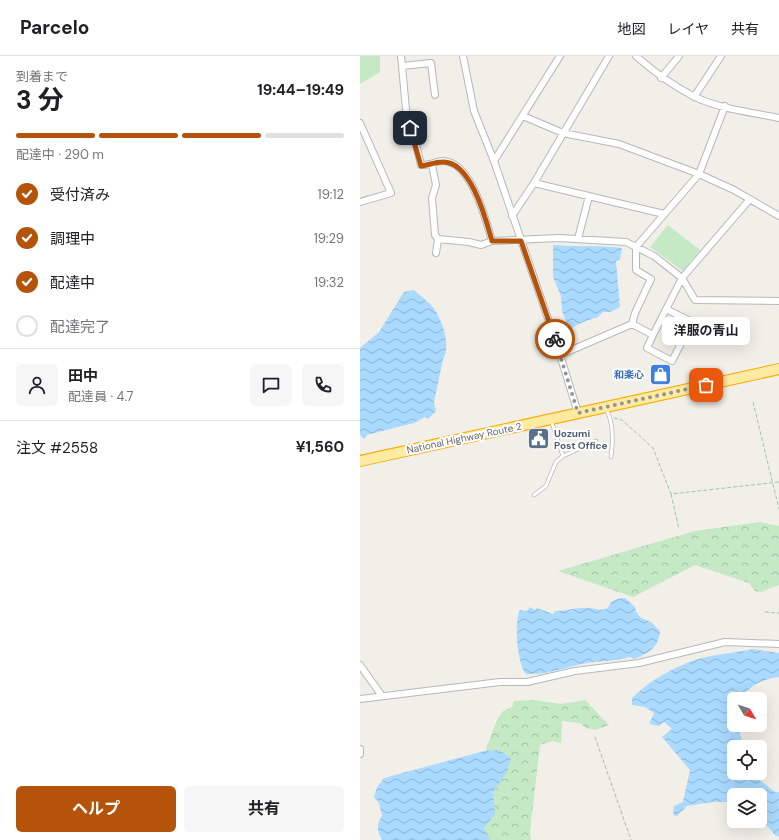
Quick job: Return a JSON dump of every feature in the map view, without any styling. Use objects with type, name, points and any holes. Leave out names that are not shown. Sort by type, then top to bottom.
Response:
[{"type":"highway","name":"National Highway Route 2","points":[[360,460],[578,413],[607,412],[779,369]]},
{"type":"street","points":[[401,56],[407,120],[414,136],[421,166],[442,162],[451,163],[465,173],[481,203],[492,241]]},
{"type":"street","points":[[463,56],[474,112],[494,162],[560,355],[578,413]]},
{"type":"street","points":[[494,162],[560,56]]},
{"type":"street","points":[[512,216],[534,183],[609,56]]},
{"type":"street","points":[[636,56],[661,78],[694,97],[725,106],[779,118]]},
{"type":"street","points":[[661,78],[679,56]]},
{"type":"street","points":[[694,97],[721,56]]},
{"type":"street","points":[[402,66],[431,63],[435,95]]},
{"type":"street","points":[[632,324],[635,313],[651,279],[636,270],[636,247],[699,174],[725,106]]},
{"type":"street","points":[[523,116],[563,133],[619,144],[699,174],[750,199],[779,216]]},
{"type":"street","points":[[360,123],[391,193],[360,202]]},
{"type":"street","points":[[432,165],[436,185],[432,198],[435,235],[438,239],[436,253]]},
{"type":"street","points":[[534,183],[664,214]]},
{"type":"street","points":[[578,239],[589,196]]},
{"type":"street","points":[[666,309],[692,322],[672,361],[647,348],[653,335],[666,309],[682,278],[750,199]]},
{"type":"street","points":[[438,239],[469,242],[481,245],[492,241],[521,241],[559,238],[626,242],[654,256],[682,278],[691,296],[695,300],[779,301]]},
{"type":"street","points":[[560,355],[632,324]]},
{"type":"street","points":[[632,324],[653,335]]},
{"type":"street","points":[[360,700],[500,682],[527,682],[575,671],[639,663],[725,642],[779,644]]},
{"type":"street","points":[[360,664],[382,696]]},
{"type":"street","points":[[360,749],[360,754]]},
{"type":"lane","points":[[607,412],[613,444],[611,457]]},
{"type":"lane","points":[[550,419],[563,456]]},
{"type":"lane","points":[[534,495],[546,486],[556,462],[563,456],[596,441]]},
{"type":"path","points":[[753,402],[779,509]]},
{"type":"path","points":[[607,412],[622,420],[653,448],[671,494],[679,529]]},
{"type":"path","points":[[671,494],[779,482]]},
{"type":"path","points":[[765,612],[779,613]]},
{"type":"path","points":[[595,737],[631,840]]},
{"type":"green space","points":[[360,56],[380,56],[380,72],[360,84]]},
{"type":"green space","points":[[668,225],[700,250],[683,271],[650,247]]},
{"type":"green space","points":[[760,522],[779,526],[779,585],[761,592],[755,591],[749,583],[695,565],[633,597],[558,571],[695,531]]},
{"type":"green space","points":[[534,700],[561,704],[585,700],[609,725],[595,730],[586,728],[580,723],[562,721],[561,743],[552,741],[540,745],[530,832],[531,840],[475,840],[480,765],[497,720],[503,711],[512,707],[514,701]]},
{"type":"water","points":[[553,245],[622,248],[620,259],[616,261],[620,307],[611,312],[603,312],[598,317],[569,329],[562,311],[561,296],[553,277]]},
{"type":"water","points":[[414,290],[433,307],[441,321],[445,334],[446,348],[434,402],[436,411],[428,419],[425,417],[414,423],[367,435],[364,439],[360,435],[360,348],[379,332],[404,292]]},
{"type":"water","points":[[625,598],[635,607],[636,612],[641,618],[651,622],[660,631],[655,646],[652,649],[644,655],[634,659],[630,657],[587,663],[541,673],[526,674],[520,661],[517,643],[517,624],[520,610],[527,611],[530,607],[535,610],[537,608],[553,614],[555,611],[581,608],[599,610],[608,608],[609,605],[615,600]]},
{"type":"water","points":[[753,649],[779,653],[779,677],[761,682],[746,692],[727,692],[727,732],[739,732],[742,740],[727,740],[727,780],[760,780],[775,792],[779,792],[779,837],[775,835],[767,826],[767,788],[727,788],[727,802],[713,802],[687,806],[677,816],[673,815],[674,806],[683,802],[690,770],[662,737],[672,729],[664,722],[659,726],[649,724],[654,713],[645,707],[632,705],[632,698],[661,676],[695,660]]},
{"type":"water","points":[[499,750],[511,758],[507,772],[493,792],[495,814],[484,828],[490,840],[382,840],[378,828],[382,816],[379,803],[374,797],[377,787],[384,778],[484,751]]},
{"type":"way so far","points":[[555,339],[578,413],[706,385]]},
{"type":"place","name":"和楽心","points":[[660,374]]},
{"type":"place","name":"洋服の青山","points":[[706,385]]},
{"type":"place","name":"Uozumi Post Office","points":[[538,439]]},
{"type":"route","points":[[410,128],[414,136],[421,166],[442,162],[451,163],[461,168],[465,173],[481,203],[492,241],[521,241],[541,303],[555,339]]}]
